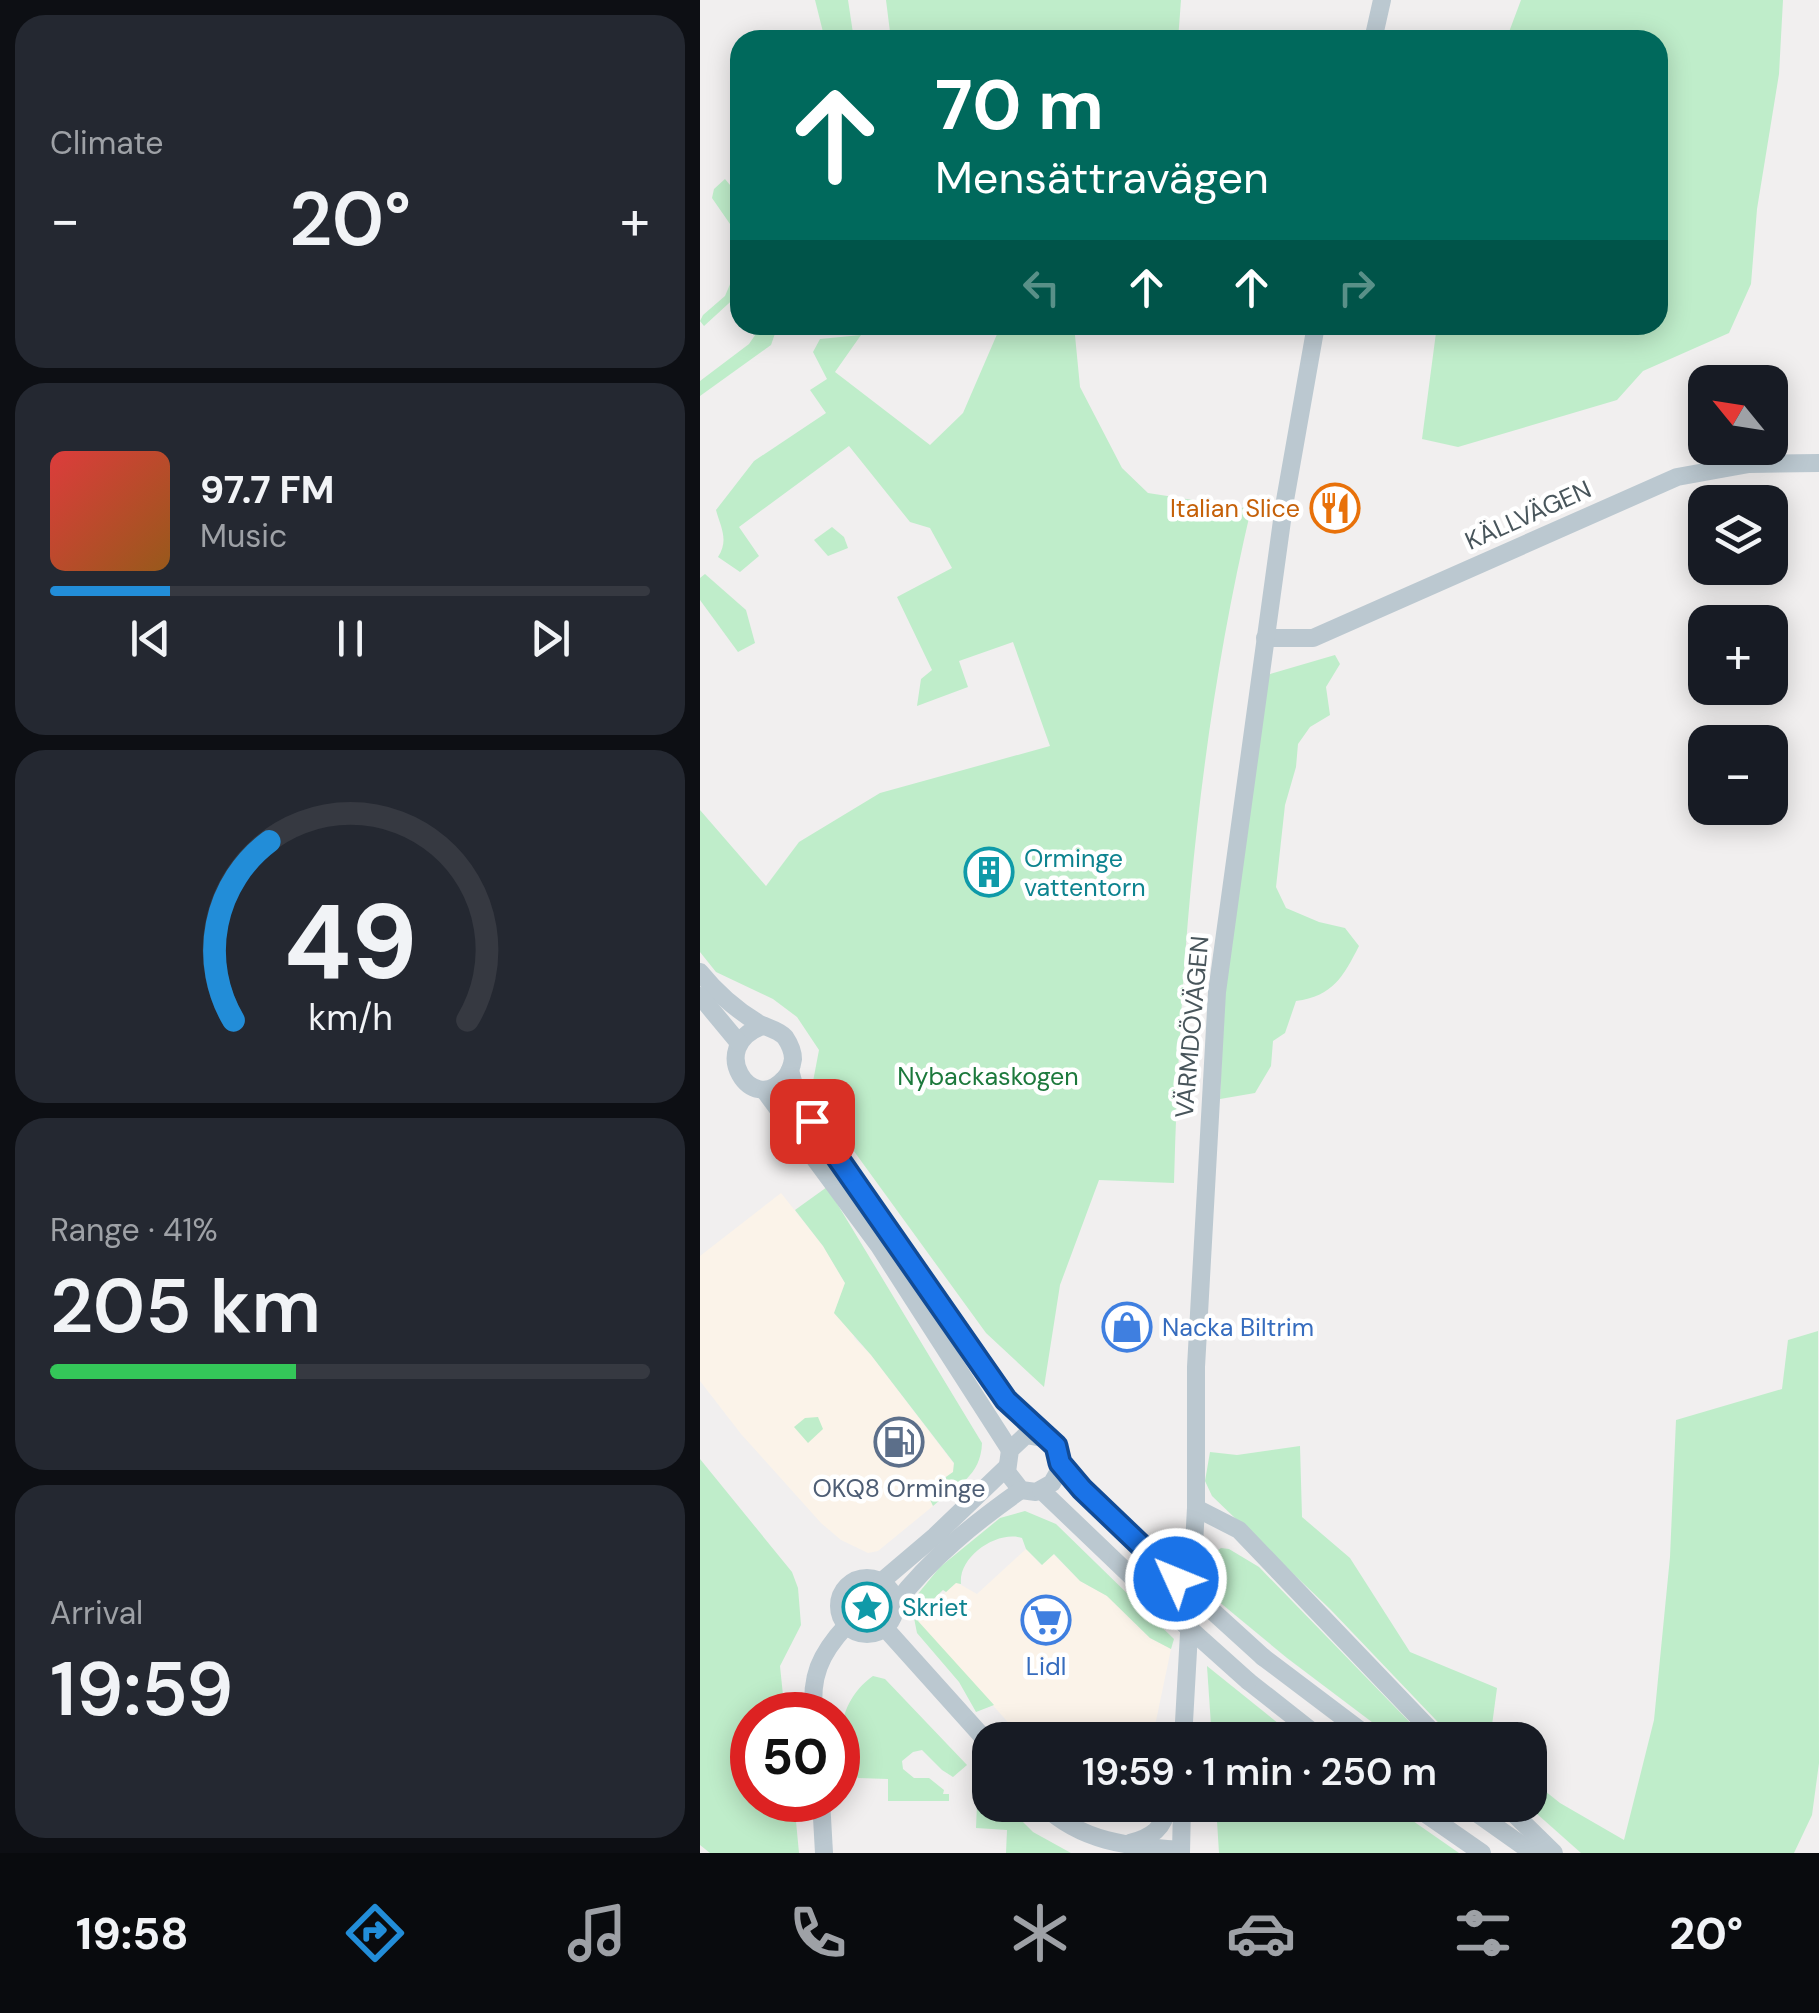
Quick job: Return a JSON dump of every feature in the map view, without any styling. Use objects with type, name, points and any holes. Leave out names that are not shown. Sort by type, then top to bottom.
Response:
[{"type":"main road","points":[[1375,30],[1382,0]]},
{"type":"main road","name":"VÄRMDÖVÄGEN","points":[[1183,1722],[1196,1508],[1196,1368],[1218,992],[1284,506],[1314,335]]},
{"type":"main road","name":"KÄLLVÄGEN","points":[[1265,638],[1313,638],[1677,477],[1749,464],[1819,463]]},
{"type":"main road","points":[[700,972],[733,1005],[785,1038],[792,1052],[790,1070],[797,1096],[838,1161],[1006,1400],[1056,1446],[1060,1463],[1082,1489],[1262,1656],[1350,1722]]},
{"type":"main road","points":[[700,996],[739,1043]]},
{"type":"main road","points":[[762,1026],[739,1043],[736,1062],[741,1077],[752,1087],[764,1090],[778,1084],[790,1070]]},
{"type":"main road","points":[[764,1090],[880,1246],[1008,1458],[1011,1480],[1022,1490]]},
{"type":"main road","points":[[882,1581],[935,1536],[1026,1435],[1048,1439]]},
{"type":"main road","points":[[895,1604],[919,1573],[979,1519],[1022,1490],[1041,1490],[1056,1479],[1060,1463]]},
{"type":"main road","points":[[1041,1490],[1248,1681],[1300,1722]]},
{"type":"main road","points":[[1196,1508],[1239,1530],[1423,1722]]},
{"type":"main road","points":[[1194,1543],[1213,1531],[1239,1530]]},
{"type":"main road","points":[[862,1578],[882,1581],[893,1593],[895,1604],[894,1614],[884,1627],[865,1636],[846,1626],[839,1617],[844,1590],[862,1578]]},
{"type":"main road","points":[[812,1692],[817,1665],[846,1626]]},
{"type":"main road","points":[[884,1627],[972,1726]]},
{"type":"main road","points":[[823,1822],[824,1853]]},
{"type":"main road","points":[[1065,1822],[1081,1834],[1122,1845],[1182,1852],[1182,1822]]},
{"type":"main road","points":[[1122,1845],[1144,1839],[1164,1822]]},
{"type":"main road","points":[[1437,1822],[1482,1853]]},
{"type":"main road","points":[[1489,1822],[1532,1853]]},
{"type":"main road","points":[[1522,1822],[1554,1853]]},
{"type":"shaded area","points":[[781,1193],[823,1246],[845,1283],[854,1338],[954,1464],[953,1472],[926,1491],[933,1506],[878,1551],[868,1553],[841,1540],[821,1523],[741,1434],[700,1381],[700,1256]]},
{"type":"shaded area","points":[[1026,1549],[1041,1565],[1053,1554],[1080,1581],[1107,1596],[1150,1638],[1171,1649],[1156,1722],[1008,1722],[917,1621],[956,1582],[977,1594]]},
{"type":"green space","points":[[815,0],[848,0],[852,30],[822,30]]},
{"type":"green space","points":[[886,0],[1181,0],[1179,30],[890,30]]},
{"type":"green space","points":[[1521,0],[1783,0],[1779,74],[1757,209],[1751,284],[1729,333],[1643,371],[1617,400],[1458,447],[1422,439],[1436,335],[1668,335],[1668,30],[1510,30]]},
{"type":"green space","points":[[725,179],[730,185],[730,224],[712,198],[714,189]]},
{"type":"green space","points":[[730,284],[730,302],[704,326],[700,321],[703,315],[725,296]]},
{"type":"green space","points":[[755,335],[774,335],[771,345],[700,396],[700,381]]},
{"type":"green space","name":"Nybackaskogen","points":[[861,335],[835,372],[930,445],[963,413],[997,335],[1075,335],[1080,387],[1122,468],[1148,493],[1251,509],[1218,676],[1195,844],[1181,1013],[1174,1183],[1099,1180],[1060,1285],[1044,1387],[986,1333],[811,1092],[819,1050],[797,1017],[773,999],[716,972],[700,952],[700,810],[766,886],[799,842],[880,793],[1050,746],[1013,642],[959,661],[968,687],[917,706],[921,679],[932,670],[897,597],[952,568],[930,528],[910,522],[849,446],[739,527],[759,556],[740,572],[718,557],[724,539],[716,510],[754,461],[826,413],[810,390],[827,379],[813,352],[820,339]]},
{"type":"green space","points":[[832,527],[844,537],[848,548],[828,556],[814,540]]},
{"type":"green space","points":[[705,574],[746,610],[755,643],[738,652],[700,600],[700,578]]},
{"type":"green space","points":[[1335,655],[1340,664],[1326,687],[1330,715],[1310,727],[1298,744],[1285,805],[1276,887],[1286,908],[1345,928],[1359,946],[1348,967],[1328,990],[1296,1001],[1285,1033],[1273,1041],[1271,1066],[1255,1093],[1220,1099],[1224,999],[1267,675]]},
{"type":"green space","points":[[827,1187],[982,1443],[972,1472],[933,1506],[926,1491],[953,1472],[954,1463],[834,1313],[845,1283],[795,1210]]},
{"type":"green space","points":[[1818,1331],[1819,1763],[1812,1815],[1794,1853],[1581,1853],[1546,1822],[1547,1793],[1624,1840],[1654,1720],[1670,1557],[1676,1420],[1782,1389],[1788,1340]]},
{"type":"green space","points":[[818,1417],[823,1429],[808,1443],[794,1427],[805,1418]]},
{"type":"green space","points":[[1300,1446],[1302,1517],[1350,1558],[1410,1652],[1497,1688],[1492,1722],[1438,1722],[1330,1609],[1212,1496],[1205,1481],[1210,1452],[1237,1455]]},
{"type":"green space","points":[[700,1459],[792,1572],[798,1588],[801,1625],[780,1666],[783,1692],[730,1692],[730,1822],[796,1822],[799,1853],[710,1853],[700,1845]]},
{"type":"green space","points":[[1025,1511],[1056,1524],[1174,1639],[1171,1649],[1150,1638],[1107,1596],[1080,1581],[1054,1554],[1042,1565],[1026,1549],[1022,1538],[991,1542],[966,1564],[961,1584],[943,1590],[921,1611],[924,1615],[918,1621],[994,1705],[976,1712],[959,1682],[917,1633],[917,1595],[940,1567],[1000,1518]]},
{"type":"green space","points":[[1221,1548],[1229,1549],[1259,1567],[1410,1722],[1372,1722],[1212,1596],[1214,1553]]},
{"type":"green space","points":[[861,1595],[871,1595],[878,1607],[871,1619],[861,1619],[854,1612],[854,1602]]},
{"type":"green space","points":[[1207,1666],[1277,1722],[1211,1722]]},
{"type":"green space","points":[[873,1676],[885,1679],[967,1765],[953,1777],[922,1750],[902,1761],[903,1769],[914,1778],[929,1778],[944,1790],[943,1794],[949,1794],[949,1801],[888,1801],[888,1779],[860,1778],[860,1692],[856,1692]]},
{"type":"green space","points":[[976,1822],[1023,1822],[1071,1853],[1006,1853],[1007,1830],[976,1828]]},
{"type":"green space","points":[[1217,1822],[1414,1822],[1459,1853],[1219,1853]]},
{"type":"place","name":"Italian Slice","points":[[1335,508]]},
{"type":"place","name":"Orminge vattentorn","points":[[989,872]]},
{"type":"place","name":"Nacka Biltrim","points":[[1127,1327]]},
{"type":"place","name":"OKQ8 Orminge","points":[[899,1442]]},
{"type":"place","name":"Skriet","points":[[867,1607]]},
{"type":"place","name":"Lidl","points":[[1046,1620]]},
{"type":"route","points":[[812,1121],[1006,1400],[1056,1446],[1060,1463],[1082,1489],[1176,1579]]}]
